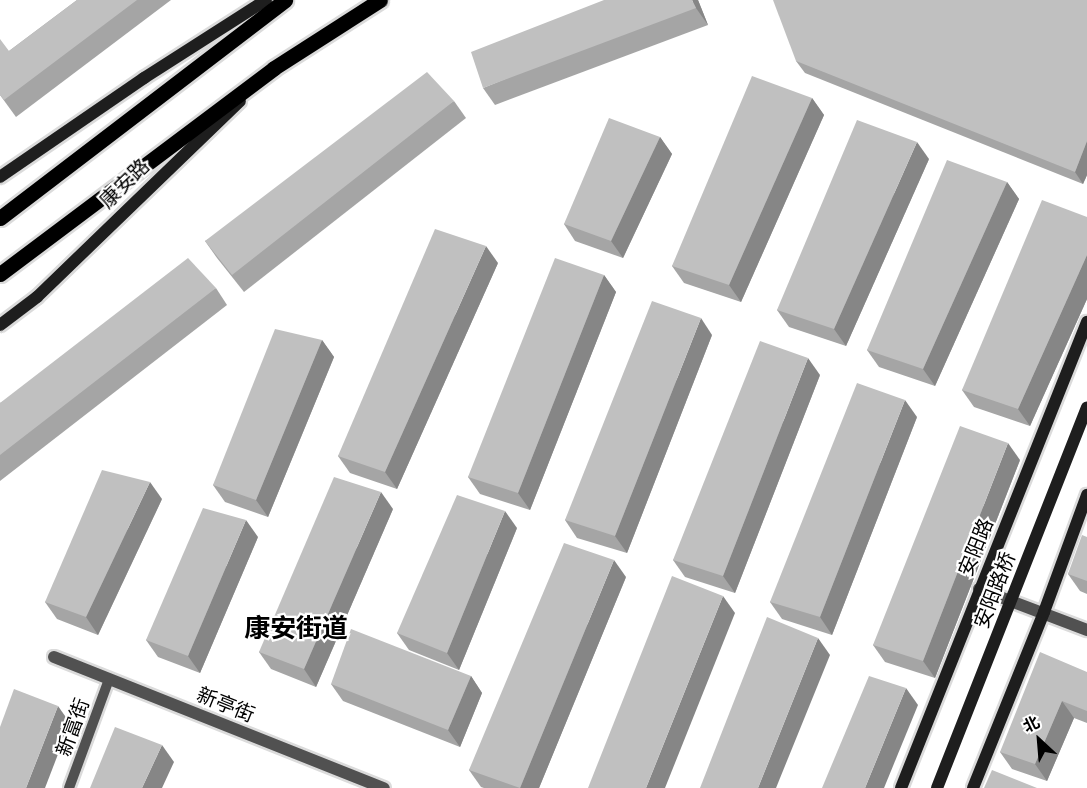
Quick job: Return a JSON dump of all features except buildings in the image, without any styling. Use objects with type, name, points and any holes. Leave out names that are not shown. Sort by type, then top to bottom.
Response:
[{"type":"main road","points":[[0,177],[144,78],[266,0]]},
{"type":"main road","points":[[0,218],[285,0]]},
{"type":"main road","name":"康安路","points":[[0,274],[274,68],[380,0]]},
{"type":"main road","name":"康安路","points":[[0,325],[37,297],[274,68]]},
{"type":"main road","name":"安阳路","points":[[901,788],[1087,322]]},
{"type":"main road","name":"安阳路桥","points":[[937,788],[1087,407]]},
{"type":"main road","points":[[973,788],[1044,612],[1087,495]]},
{"type":"street","points":[[980,589],[1087,630]]},
{"type":"street","name":"新亭街","points":[[54,657],[384,788]]},
{"type":"lane","name":"新富街","points":[[69,788],[109,678]]},
{"type":"district","name":"康安街道","points":[[296,629]]}]
